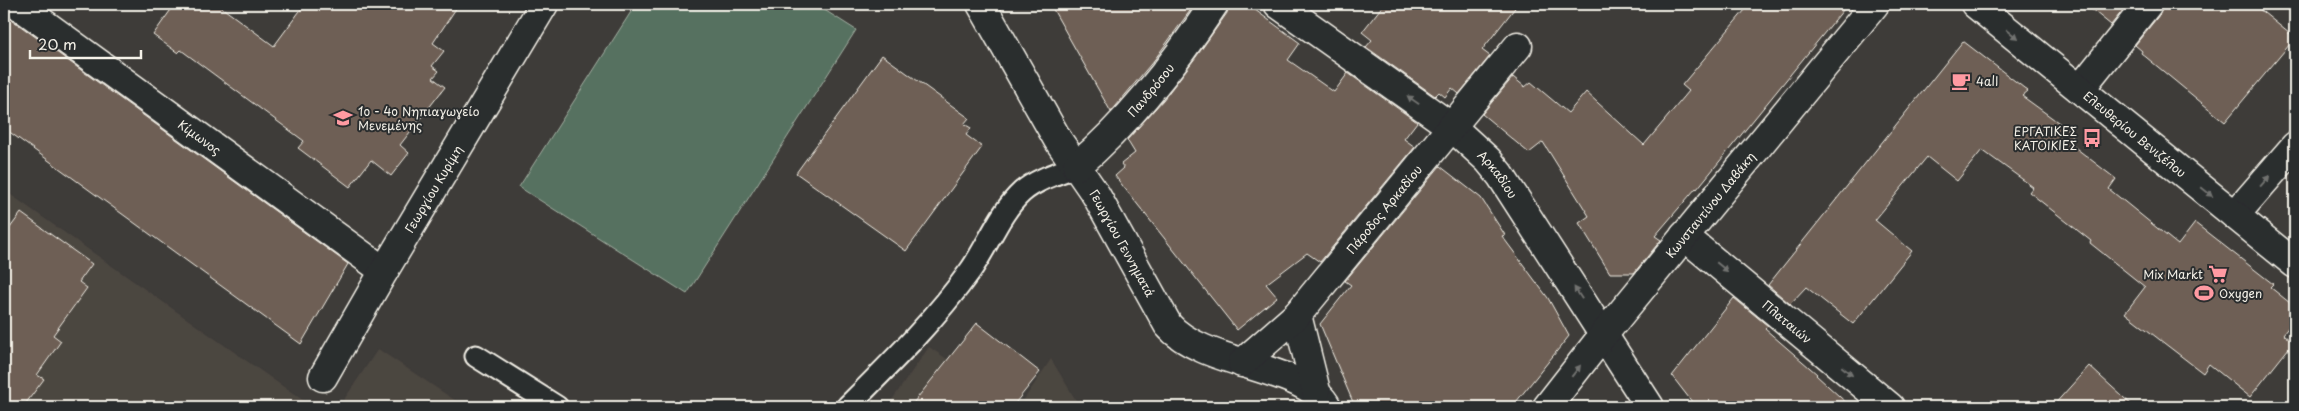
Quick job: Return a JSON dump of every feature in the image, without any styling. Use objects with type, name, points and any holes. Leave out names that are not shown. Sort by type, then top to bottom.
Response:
[{"type":"street","name":"Κίμωνος","points":[[16,4],[384,271]]},
{"type":"street","name":"Γεωργίου Κυρίμη","points":[[323,377],[384,271],[544,4]]},
{"type":"street","name":"Γεωργίου Γεννηματά","points":[[981,4],[1058,140],[1096,195],[1168,325],[1186,341],[1242,363],[1305,384],[1322,399]]},
{"type":"street","name":"Πανδρόσου","points":[[1077,166],[1120,127],[1155,86],[1214,4]]},
{"type":"street","name":"Αρκαδίου","points":[[1278,4],[1453,128],[1488,160],[1501,176],[1650,407]]},
{"type":"street","name":"Κωνσταντίνου Δαβάκη","points":[[1547,407],[1604,334],[1874,4]]},
{"type":"street","name":"Ελευθερίου Βενιζέλου","points":[[1975,4],[2295,264]]},
{"type":"street","points":[[2080,89],[2148,4]]},
{"type":"street","name":"Πάροδος Αρκαδίου","points":[[1242,363],[1297,315],[1453,128],[1518,46]]},
{"type":"street","points":[[2235,215],[2295,146]]},
{"type":"street","name":"Πλαταιών","points":[[1684,236],[1890,407]]},
{"type":"street","points":[[1297,315],[1322,399]]},
{"type":"lane","points":[[847,407],[946,302],[971,269],[1010,206],[1023,191],[1040,181],[1077,166]]},
{"type":"lane","points":[[476,356],[557,407]]},
{"type":"shaded area","points":[[4,190],[278,383],[313,407],[4,407]]},
{"type":"shaded area","points":[[929,347],[1019,407],[887,407]]},
{"type":"shaded area","points":[[378,349],[465,407],[339,407]]},
{"type":"shaded area","points":[[1051,359],[1080,407],[1019,407]]},
{"type":"green space","points":[[636,4],[815,4],[856,30],[687,294],[519,187]]},
{"type":"building","points":[[175,4],[217,4],[274,46],[305,4],[459,4],[433,43],[444,51],[432,66],[439,71],[433,78],[445,87],[400,145],[409,153],[391,176],[371,160],[350,187],[298,148],[304,141],[181,50],[178,53],[153,35]]},
{"type":"building","points":[[1050,4],[1195,4],[1155,59],[1111,112]]},
{"type":"building","points":[[1229,4],[1247,4],[1300,43],[1288,60],[1334,92],[1348,73],[1417,122],[1404,139],[1415,147],[1320,262],[1307,253],[1266,284],[1277,297],[1237,330],[1115,176],[1124,168],[1121,164],[1135,153],[1127,140],[1163,100],[1196,57],[1227,13]]},
{"type":"building","points":[[1384,4],[1518,4],[1482,50],[1490,56],[1459,94],[1452,88],[1445,97],[1439,92],[1435,96],[1366,47],[1372,40],[1362,32]]},
{"type":"building","points":[[1750,4],[1848,4],[1697,189],[1655,236],[1661,240],[1634,273],[1610,273],[1579,223],[1589,216],[1543,142],[1529,153],[1482,114],[1513,77],[1525,87],[1531,82],[1568,113],[1586,92],[1644,145],[1689,91],[1682,85]]},
{"type":"building","points":[[2085,4],[2128,4],[2111,25]]},
{"type":"building","points":[[2163,4],[2253,4],[2295,38],[2225,122],[2141,53],[2142,51],[2135,45],[2160,14]]},
{"type":"building","points":[[4,14],[348,264],[301,344],[4,128]]},
{"type":"building","points":[[1963,41],[2028,91],[2022,96],[2073,133],[2068,142],[2116,179],[2109,189],[2178,245],[2195,223],[2273,284],[2270,287],[2295,307],[2295,319],[2283,334],[2293,343],[2250,397],[2209,364],[2203,373],[2125,313],[2145,287],[2029,192],[2033,187],[1982,150],[1957,181],[1927,157],[1875,220],[1912,251],[1853,324],[1806,287],[1790,304],[1768,285]]},
{"type":"building","points":[[882,55],[969,118],[964,124],[971,128],[966,135],[982,147],[906,251],[796,173]]},
{"type":"building","points":[[1440,166],[1481,198],[1505,235],[1502,236],[1548,298],[1569,336],[1512,407],[1355,407],[1320,324],[1351,285],[1345,281]]},
{"type":"building","points":[[21,213],[92,264],[79,282],[87,288],[53,335],[61,341],[37,375],[44,379],[23,407],[4,407],[4,236]]},
{"type":"building","points":[[1734,298],[1768,326],[1765,329],[1817,374],[1851,407],[1696,407],[1672,376]]},
{"type":"building","points":[[977,323],[1040,372],[1012,407],[910,407]]},
{"type":"building","points":[[2089,366],[2134,407],[2052,407]]},
{"type":"place","name":"4all","points":[[1961,81]]},
{"type":"place","name":"1o - 4o Νηπιαγωγείο Μενεμένης","points":[[343,118]]},
{"type":"place","name":"ΕΡΓΑΤΙΚΕΣ ΚΑΤΟΙΚΙΕΣ","points":[[2092,138]]},
{"type":"place","name":"Mix Markt","points":[[2218,274]]},
{"type":"place","name":"Oxygen","points":[[2204,293]]}]
